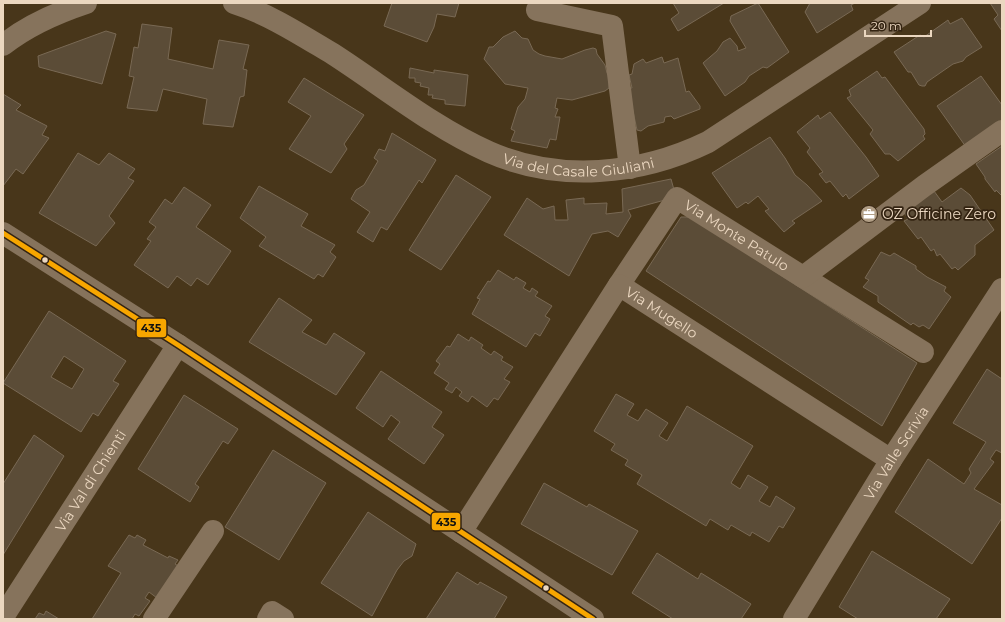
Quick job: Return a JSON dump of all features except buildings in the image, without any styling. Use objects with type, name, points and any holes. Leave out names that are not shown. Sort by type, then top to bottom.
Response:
[{"type":"street","points":[[3,45],[14,36],[32,26],[64,11],[86,3]]},
{"type":"street","name":"Via del Casale Giuliani","points":[[234,3],[266,16],[313,42],[430,119],[471,144],[489,152],[536,168],[564,172],[607,171],[630,168],[669,159],[708,142],[920,3]]},
{"type":"street","points":[[537,10],[612,26],[630,168]]},
{"type":"street","name":"Via Monte Patulo","points":[[803,277],[924,186],[1002,131]]},
{"type":"street","name":"Via Monte Patulo","points":[[619,285],[677,198],[923,352]]},
{"type":"street","points":[[3,233],[178,345],[593,619]]},
{"type":"street","name":"Via Mugello","points":[[461,532],[619,285],[891,460]]},
{"type":"street","name":"Via Valle Scrivia","points":[[794,619],[891,460],[1002,289]]},
{"type":"street","name":"Via Val di Chienti","points":[[3,617],[178,345]]},
{"type":"street","points":[[154,619],[213,530]]},
{"type":"street","points":[[268,619],[272,612],[283,619]]},
{"type":"transit line","name":"435","points":[[3,233],[178,345],[593,619]]},
{"type":"place","name":"OZ Officine Zero","points":[[869,214]]}]
